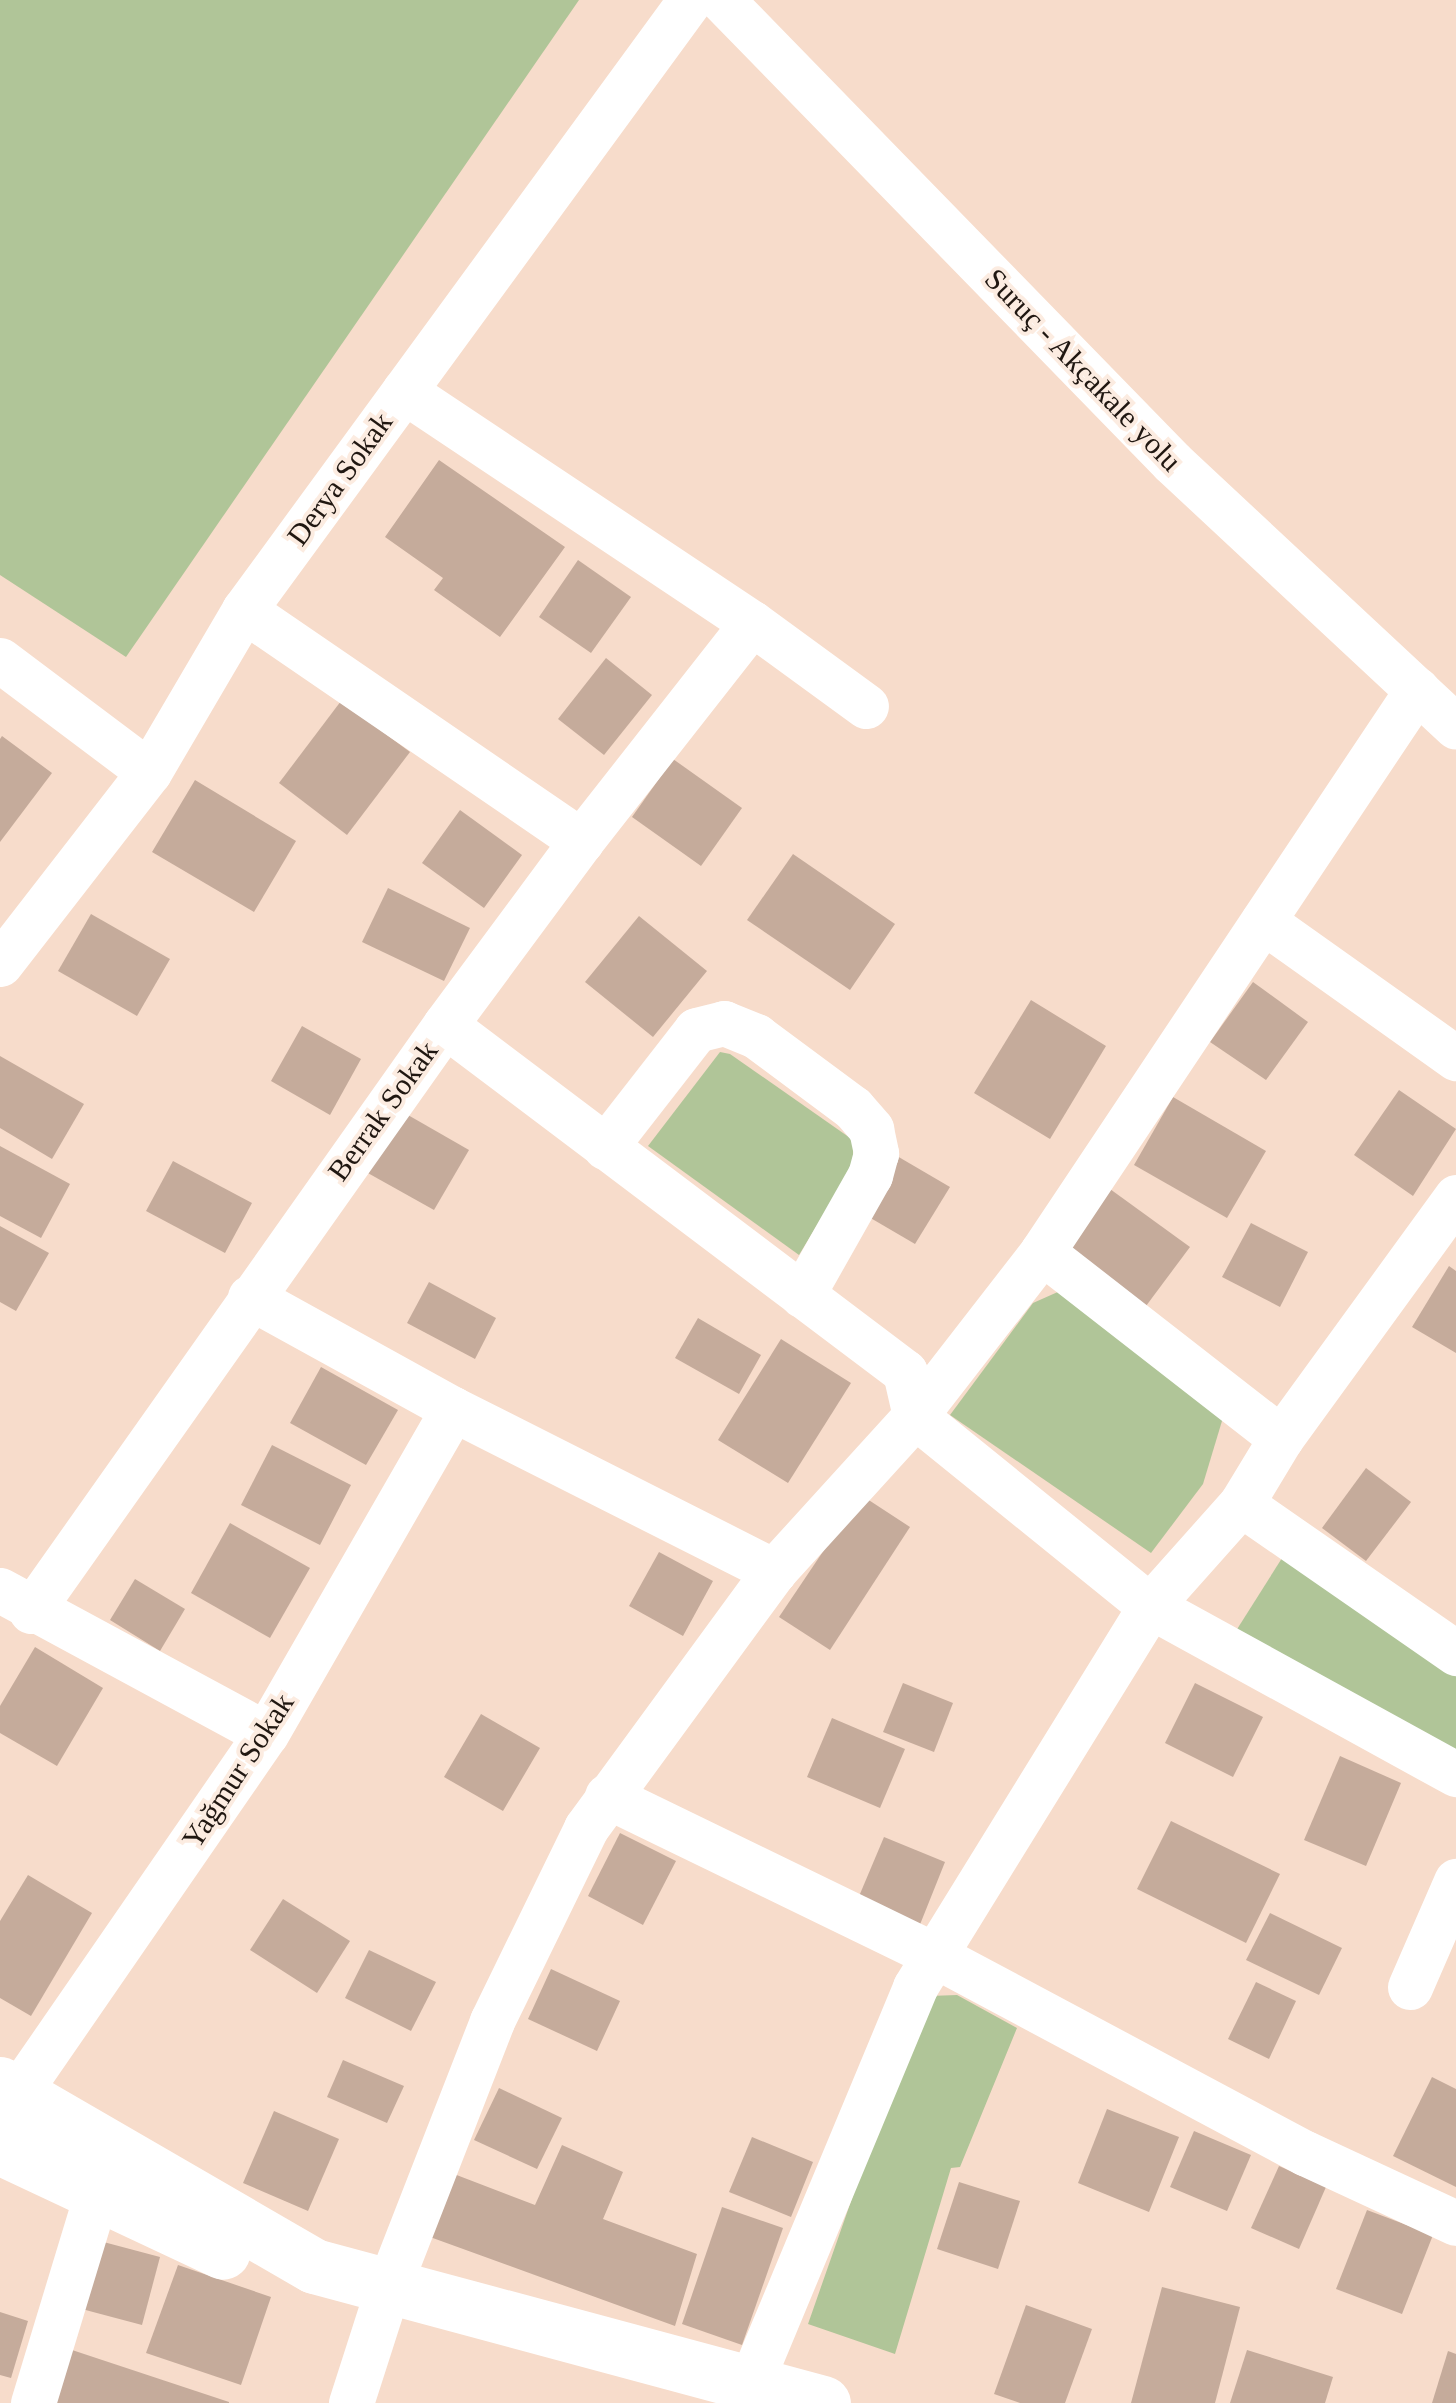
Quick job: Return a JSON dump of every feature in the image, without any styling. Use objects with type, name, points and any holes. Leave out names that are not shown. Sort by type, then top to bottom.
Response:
[{"type":"street","name":"Derya Sokak","points":[[0,964],[149,772],[244,610],[690,0]]},
{"type":"street","name":"Suruç - Akçakale yolu","points":[[722,0],[1172,462],[1456,727]]},
{"type":"street","points":[[404,391],[752,623],[866,706]]},
{"type":"street","points":[[244,610],[580,841]]},
{"type":"street","name":"Berrak Sokak","points":[[16,1601],[250,1297],[580,841],[752,623]]},
{"type":"street","points":[[0,660],[149,772]]},
{"type":"street","points":[[351,2403],[384,2300],[492,2021],[586,1828],[774,1572],[915,1416],[1042,1252],[1416,690]]},
{"type":"street","points":[[1263,921],[1456,1058]]},
{"type":"street","points":[[605,1146],[696,1030],[724,1023],[756,1036],[853,1108],[870,1130],[876,1153],[802,1295]]},
{"type":"street","points":[[445,1026],[905,1372],[915,1416],[1150,1606],[1456,1774]]},
{"type":"street","points":[[731,2394],[915,1987],[934,1954],[1150,1606],[1241,1504],[1282,1438],[1452,1210]]},
{"type":"street","points":[[1042,1252],[1282,1438]]},
{"type":"street","points":[[250,1297],[454,1409],[774,1572]]},
{"type":"street","name":"Yağmur Sokak","points":[[5,2100],[266,1734],[454,1409]]},
{"type":"street","points":[[1241,1504],[1456,1652]]},
{"type":"street","points":[[16,1601],[266,1734]]},
{"type":"street","points":[[607,1796],[934,1954],[1305,2153],[1456,2223]]},
{"type":"street","points":[[1410,1987],[1456,1880]]},
{"type":"street","points":[[5,2100],[384,2300],[731,2394],[822,2403]]},
{"type":"street","points":[[0,2147],[314,2295],[384,2300]]},
{"type":"street","points":[[33,2403],[97,2193]]},
{"type":"green space","points":[[0,0],[579,0],[126,657],[0,575]]},
{"type":"green space","points":[[720,1052],[730,1054],[853,1140],[853,1166],[799,1255],[648,1146]]},
{"type":"green space","points":[[1060,1291],[1225,1411],[1203,1484],[1151,1553],[950,1415],[1033,1303]]},
{"type":"green space","points":[[1289,1547],[1456,1668],[1456,1757],[1234,1634]]},
{"type":"green space","points":[[957,1995],[1017,2028],[960,2167],[951,2168],[895,2354],[808,2324],[918,2010],[930,1996]]},
{"type":"building","points":[[439,460],[565,547],[500,637],[434,590],[443,578],[385,537]]},
{"type":"building","points":[[578,560],[631,597],[591,653],[539,617]]},
{"type":"building","points":[[606,658],[652,695],[604,755],[558,719]]},
{"type":"building","points":[[341,701],[410,752],[347,835],[279,783]]},
{"type":"building","points":[[2,736],[52,773],[0,842],[0,739]]},
{"type":"building","points":[[673,759],[742,808],[701,866],[632,817]]},
{"type":"building","points":[[195,780],[296,841],[254,912],[152,852]]},
{"type":"building","points":[[460,810],[522,855],[484,908],[422,863]]},
{"type":"building","points":[[793,854],[895,924],[850,990],[747,920]]},
{"type":"building","points":[[388,888],[470,928],[444,981],[362,942]]},
{"type":"building","points":[[91,914],[170,959],[137,1016],[58,971]]},
{"type":"building","points":[[639,916],[707,971],[653,1037],[585,982]]},
{"type":"building","points":[[1253,982],[1308,1022],[1266,1080],[1210,1042]]},
{"type":"building","points":[[1031,1000],[1106,1046],[1050,1139],[974,1093]]},
{"type":"building","points":[[302,1026],[361,1059],[330,1115],[271,1081]]},
{"type":"building","points":[[0,1056],[84,1104],[52,1159],[0,1128]]},
{"type":"building","points":[[1399,1090],[1456,1129],[1413,1196],[1354,1155]]},
{"type":"building","points":[[1173,1097],[1266,1151],[1227,1218],[1134,1165]]},
{"type":"building","points":[[401,1111],[469,1150],[434,1210],[366,1172]]},
{"type":"building","points":[[0,1146],[70,1184],[41,1238],[0,1216]]},
{"type":"building","points":[[897,1156],[950,1187],[915,1244],[862,1213]]},
{"type":"building","points":[[173,1161],[252,1203],[225,1253],[146,1211]]},
{"type":"building","points":[[1110,1189],[1190,1247],[1146,1306],[1067,1248]]},
{"type":"building","points":[[1251,1223],[1308,1252],[1280,1307],[1222,1277]]},
{"type":"building","points":[[0,1226],[49,1253],[16,1311],[0,1302]]},
{"type":"building","points":[[1449,1266],[1456,1271],[1456,1353],[1412,1327]]},
{"type":"building","points":[[429,1282],[496,1318],[475,1359],[407,1323]]},
{"type":"building","points":[[698,1318],[761,1355],[739,1394],[675,1358]]},
{"type":"building","points":[[781,1339],[851,1383],[788,1483],[718,1440]]},
{"type":"building","points":[[321,1367],[398,1410],[366,1465],[290,1423]]},
{"type":"building","points":[[272,1445],[351,1485],[320,1545],[241,1505]]},
{"type":"building","points":[[1366,1468],[1411,1502],[1366,1561],[1322,1528]]},
{"type":"building","points":[[861,1495],[910,1527],[830,1650],[779,1617]]},
{"type":"building","points":[[230,1523],[310,1568],[270,1638],[191,1593]]},
{"type":"building","points":[[659,1552],[713,1581],[683,1636],[629,1606]]},
{"type":"building","points":[[135,1579],[185,1609],[160,1651],[110,1620]]},
{"type":"building","points":[[35,1647],[103,1688],[57,1766],[0,1733],[0,1706]]},
{"type":"building","points":[[903,1683],[953,1703],[934,1752],[883,1732]]},
{"type":"building","points":[[1195,1683],[1263,1717],[1233,1777],[1165,1743]]},
{"type":"building","points":[[481,1714],[540,1748],[503,1811],[444,1777]]},
{"type":"building","points":[[832,1718],[905,1749],[880,1808],[807,1777]]},
{"type":"building","points":[[1340,1756],[1401,1783],[1366,1866],[1304,1840]]},
{"type":"building","points":[[1171,1821],[1280,1874],[1246,1943],[1137,1889]]},
{"type":"building","points":[[620,1833],[676,1861],[643,1925],[588,1896]]},
{"type":"building","points":[[884,1837],[945,1862],[919,1927],[857,1901]]},
{"type":"building","points":[[28,1875],[92,1913],[31,2016],[0,1998],[0,1921]]},
{"type":"building","points":[[283,1899],[350,1941],[317,1993],[250,1950]]},
{"type":"building","points":[[1270,1913],[1342,1948],[1319,1995],[1246,1960]]},
{"type":"building","points":[[369,1950],[436,1982],[411,2031],[345,1998]]},
{"type":"building","points":[[551,1969],[620,2001],[597,2051],[528,2019]]},
{"type":"building","points":[[1256,1982],[1296,2001],[1269,2059],[1228,2039]]},
{"type":"building","points":[[343,2060],[404,2086],[387,2123],[327,2097]]},
{"type":"building","points":[[1432,2077],[1456,2089],[1456,2187],[1393,2156]]},
{"type":"building","points":[[499,2088],[562,2118],[537,2169],[474,2140]]},
{"type":"building","points":[[1107,2109],[1179,2137],[1149,2212],[1078,2183]]},
{"type":"building","points":[[274,2111],[339,2139],[308,2211],[243,2183]]},
{"type":"building","points":[[1194,2131],[1251,2155],[1227,2211],[1170,2187]]},
{"type":"building","points":[[752,2137],[813,2162],[791,2217],[729,2192]]},
{"type":"building","points":[[562,2145],[623,2172],[603,2219],[697,2254],[675,2326],[430,2237],[454,2174],[535,2205]]},
{"type":"building","points":[[1279,2166],[1326,2187],[1299,2249],[1251,2228]]},
{"type":"building","points":[[959,2182],[1020,2201],[998,2269],[937,2249]]},
{"type":"building","points":[[722,2207],[783,2228],[742,2345],[682,2324]]},
{"type":"building","points":[[1367,2210],[1433,2235],[1402,2314],[1336,2289]]},
{"type":"building","points":[[96,2240],[160,2257],[142,2325],[78,2308]]},
{"type":"building","points":[[178,2265],[271,2297],[241,2385],[146,2353]]},
{"type":"building","points":[[1162,2287],[1240,2307],[1215,2403],[1131,2403]]},
{"type":"building","points":[[1026,2305],[1092,2329],[1065,2403],[1020,2403],[994,2394]]},
{"type":"building","points":[[0,2312],[28,2321],[11,2378],[0,2375]]},
{"type":"building","points":[[66,2348],[229,2402],[229,2403],[48,2403]]},
{"type":"building","points":[[1247,2350],[1333,2377],[1325,2403],[1230,2403]]},
{"type":"building","points":[[1448,2351],[1456,2354],[1456,2403],[1432,2403]]}]
